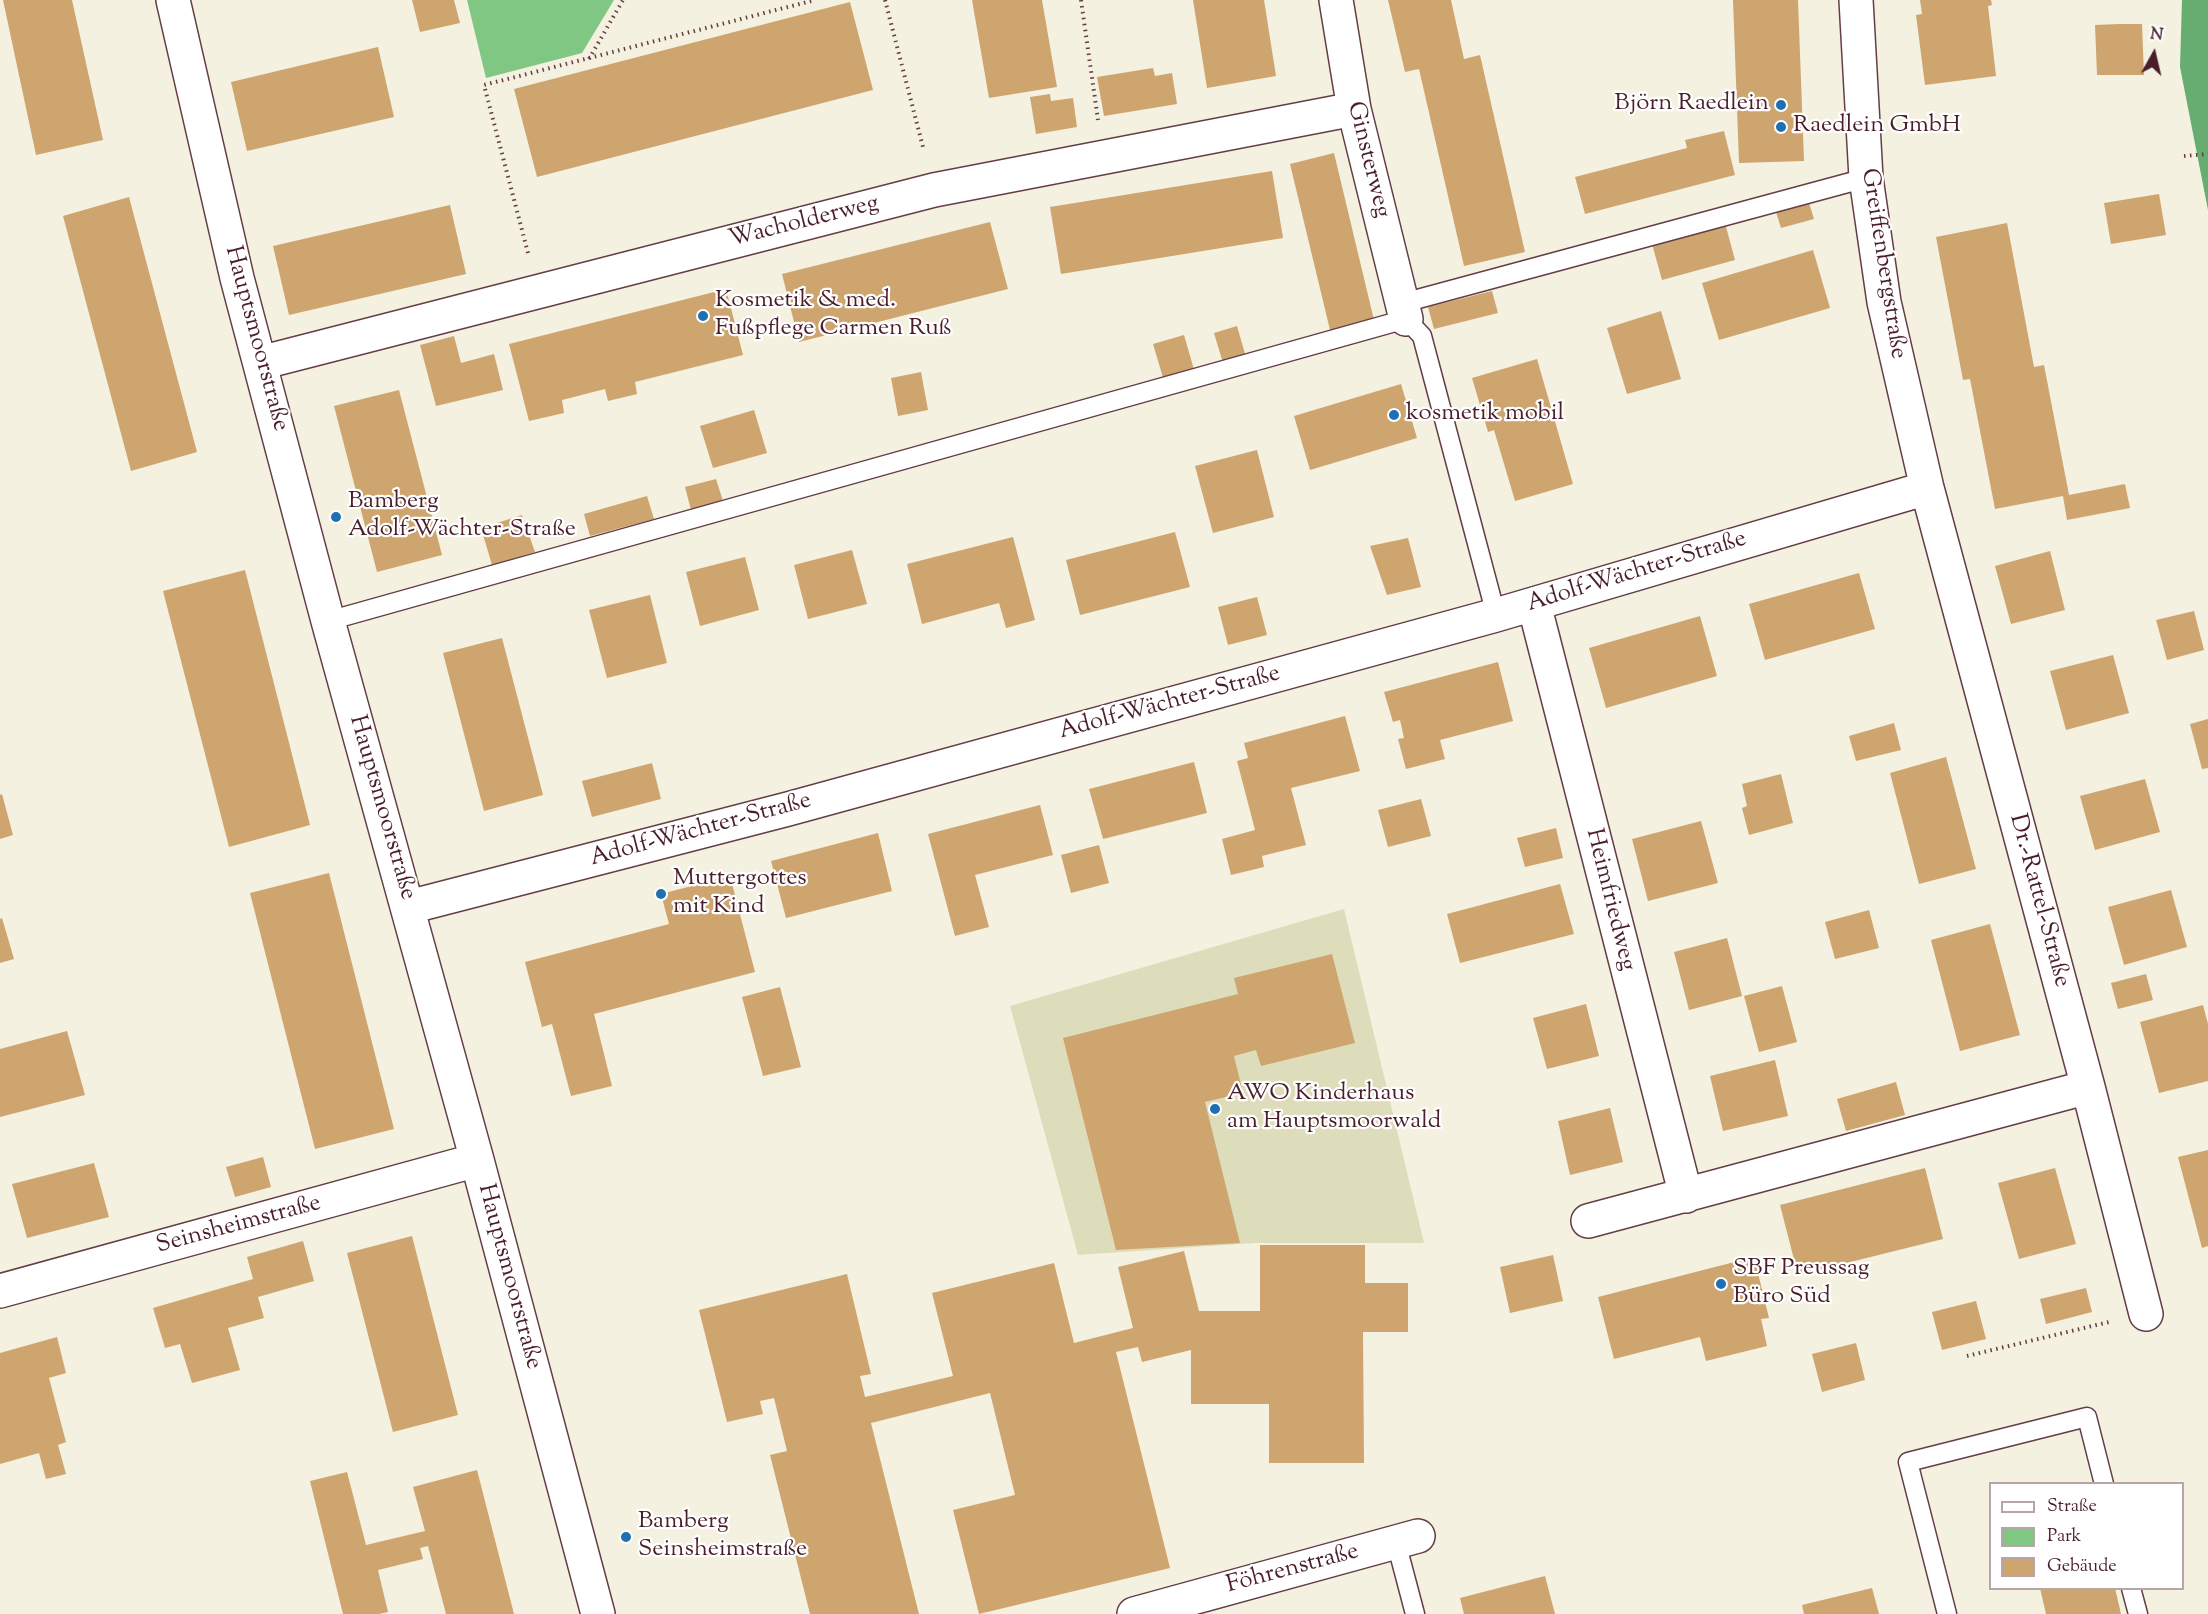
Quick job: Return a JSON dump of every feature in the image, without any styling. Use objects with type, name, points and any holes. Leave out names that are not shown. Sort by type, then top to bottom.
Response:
[{"type":"street","name":"Hauptsmoorstraße","points":[[173,0],[237,278],[598,1614]]},
{"type":"street","name":"Ginsterweg","points":[[1336,0],[1354,109],[1404,311]]},
{"type":"street","name":"Greiffenbergstraße","points":[[1856,0],[1866,178],[1884,302],[1927,488]]},
{"type":"street","name":"Wacholderweg","points":[[260,363],[934,190],[1354,109]]},
{"type":"street","name":"Adolf-Wächter-Straße","points":[[408,907],[800,806],[1497,615],[1927,488]]},
{"type":"street","name":"Dr.-Rattel-Straße","points":[[1927,488],[2088,1087],[2146,1314]]},
{"type":"street","name":"Heimfriedweg","points":[[1534,604],[1686,1196]]},
{"type":"street","points":[[1588,1221],[2088,1087]]},
{"type":"street","name":"Seinsheimstraße","points":[[0,1292],[477,1160]]},
{"type":"street","name":"Föhrenstraße","points":[[1134,1614],[1407,1539]]},
{"type":"lane","points":[[328,621],[1866,178]]},
{"type":"lane","points":[[1404,311],[1422,336],[1497,615]]},
{"type":"lane","points":[[1947,1614],[1908,1462],[2087,1417],[2103,1482]]},
{"type":"lane","points":[[1407,1539],[1415,1614]]},
{"type":"lane","points":[[2132,1590],[2138,1614]]},
{"type":"path","points":[[589,59],[623,0]]},
{"type":"path","points":[[538,292],[484,85],[815,0]]},
{"type":"path","points":[[885,0],[934,190]]},
{"type":"path","points":[[1082,0],[1103,156]]},
{"type":"path","points":[[2184,156],[2208,154]]},
{"type":"path","points":[[1967,1356],[2146,1314]]},
{"type":"shaded area","name":"AWO Kinderhaus am Hauptsmoorwald","points":[[1344,909],[1424,1243],[1255,1243],[1078,1255],[1010,1006]]},
{"type":"green space","points":[[467,0],[614,0],[582,53],[486,78]]},
{"type":"green space","points":[[2182,0],[2208,0],[2208,210],[2180,67]]},
{"type":"building","points":[[3,0],[72,0],[103,140],[36,155]]},
{"type":"building","points":[[412,0],[454,0],[460,23],[420,32]]},
{"type":"building","points":[[972,0],[1042,0],[1057,87],[989,98]]},
{"type":"building","points":[[1193,0],[1264,0],[1276,76],[1207,88]]},
{"type":"building","points":[[1388,0],[1451,0],[1464,59],[1480,55],[1525,252],[1464,266],[1419,69],[1405,72]]},
{"type":"building","points":[[1733,0],[1798,0],[1804,161],[1739,163]]},
{"type":"building","points":[[1920,0],[1991,0],[1992,5],[1988,6],[1996,76],[1925,85],[1916,15],[1922,14]]},
{"type":"building","points":[[850,2],[873,90],[537,177],[514,89]]},
{"type":"building","points":[[2142,24],[2144,75],[2097,75],[2095,25]]},
{"type":"building","points":[[378,47],[394,117],[247,151],[231,82]]},
{"type":"building","points":[[1153,68],[1155,76],[1172,73],[1177,104],[1104,116],[1097,77]]},
{"type":"building","points":[[1050,94],[1051,101],[1073,98],[1077,127],[1036,134],[1030,97]]},
{"type":"building","points":[[1724,131],[1735,175],[1585,214],[1575,177],[1687,148],[1685,140]]},
{"type":"building","points":[[1334,153],[1374,320],[1330,330],[1290,164]]},
{"type":"building","points":[[1272,171],[1283,238],[1061,274],[1050,207]]},
{"type":"building","points":[[2159,194],[2166,235],[2111,244],[2104,203]]},
{"type":"building","points":[[129,197],[197,452],[131,471],[63,216]]},
{"type":"building","points":[[1809,203],[1814,219],[1781,228],[1776,212]]},
{"type":"building","points":[[450,205],[466,274],[289,315],[273,246]]},
{"type":"building","points":[[990,222],[1008,289],[799,342],[782,274]]},
{"type":"building","points":[[1725,223],[1735,260],[1662,280],[1652,244]]},
{"type":"building","points":[[2007,223],[2034,367],[2044,365],[2069,495],[2125,484],[2130,508],[2067,520],[2063,496],[1995,509],[1970,379],[1963,380],[1936,237]]},
{"type":"building","points":[[1813,250],[1830,308],[1719,340],[1702,283]]},
{"type":"building","points":[[726,289],[743,355],[635,382],[637,394],[608,401],[605,389],[562,400],[564,413],[529,421],[509,344]]},
{"type":"building","points":[[1492,291],[1498,313],[1434,329],[1428,307]]},
{"type":"building","points":[[1661,311],[1681,379],[1627,394],[1607,328]]},
{"type":"building","points":[[1237,326],[1246,357],[1223,363],[1214,333]]},
{"type":"building","points":[[1184,335],[1195,373],[1164,381],[1153,344]]},
{"type":"building","points":[[454,336],[461,363],[494,354],[503,390],[436,406],[420,345]]},
{"type":"building","points":[[1537,359],[1573,484],[1515,501],[1494,430],[1488,432],[1472,378]]},
{"type":"building","points":[[921,372],[928,410],[898,416],[891,378]]},
{"type":"building","points":[[1401,384],[1417,438],[1310,470],[1294,416]]},
{"type":"building","points":[[399,390],[442,555],[377,572],[334,406]]},
{"type":"building","points":[[754,410],[767,453],[713,468],[700,426]]},
{"type":"building","points":[[1257,450],[1274,517],[1213,533],[1195,466]]},
{"type":"building","points":[[716,479],[723,501],[691,510],[685,487]]},
{"type":"building","points":[[647,496],[654,519],[590,536],[584,514]]},
{"type":"building","points":[[522,515],[535,552],[492,565],[481,528]]},
{"type":"building","points":[[1175,532],[1190,587],[1080,615],[1066,560]]},
{"type":"building","points":[[1013,537],[1035,620],[1006,628],[999,603],[922,624],[907,564]]},
{"type":"building","points":[[1408,538],[1421,587],[1387,595],[1370,546]]},
{"type":"building","points":[[852,550],[867,604],[808,619],[794,565]]},
{"type":"building","points":[[2050,551],[2065,610],[2011,624],[1995,566]]},
{"type":"building","points":[[745,557],[759,610],[700,626],[686,572]]},
{"type":"building","points":[[245,570],[310,825],[229,847],[163,591]]},
{"type":"building","points":[[1859,573],[1875,629],[1765,660],[1749,604]]},
{"type":"building","points":[[650,595],[667,663],[607,678],[589,610]]},
{"type":"building","points":[[1257,597],[1267,635],[1228,645],[1218,607]]},
{"type":"building","points":[[2194,611],[2204,650],[2167,660],[2156,620]]},
{"type":"building","points":[[1700,616],[1717,676],[1606,708],[1589,648]]},
{"type":"building","points":[[502,638],[543,795],[484,811],[443,653]]},
{"type":"building","points":[[2113,655],[2129,713],[2066,730],[2050,671]]},
{"type":"building","points":[[1498,662],[1513,721],[1440,740],[1445,759],[1406,769],[1398,739],[1404,738],[1400,720],[1393,722],[1384,692]]},
{"type":"building","points":[[1345,716],[1360,771],[1291,788],[1306,845],[1262,856],[1264,867],[1231,875],[1222,839],[1255,830],[1237,761],[1248,758],[1244,743]]},
{"type":"building","points":[[2208,719],[2208,768],[2202,769],[2190,724]]},
{"type":"building","points":[[1894,723],[1901,750],[1856,761],[1849,736]]},
{"type":"building","points":[[1946,757],[1976,869],[1919,884],[1890,773]]},
{"type":"building","points":[[1194,762],[1207,813],[1103,839],[1089,789]]},
{"type":"building","points":[[652,763],[661,799],[592,817],[582,781]]},
{"type":"building","points":[[1781,774],[1793,823],[1749,835],[1742,808],[1747,806],[1742,784]]},
{"type":"building","points":[[2145,779],[2160,832],[2095,850],[2080,796]]},
{"type":"building","points":[[2,794],[13,835],[0,839],[0,795]]},
{"type":"building","points":[[1421,799],[1431,836],[1388,847],[1378,810]]},
{"type":"building","points":[[1040,805],[1053,855],[975,875],[989,927],[955,936],[928,834]]},
{"type":"building","points":[[1701,821],[1718,883],[1648,901],[1632,839]]},
{"type":"building","points":[[1556,828],[1563,858],[1525,867],[1517,838]]},
{"type":"building","points":[[878,833],[892,891],[786,918],[771,861]]},
{"type":"building","points":[[1099,845],[1109,883],[1071,893],[1061,855]]},
{"type":"building","points":[[329,873],[394,1129],[315,1149],[250,893]]},
{"type":"building","points":[[730,876],[755,972],[594,1014],[612,1086],[571,1096],[552,1024],[542,1027],[525,962],[669,924],[661,894]]},
{"type":"building","points":[[1560,884],[1574,934],[1460,963],[1447,914]]},
{"type":"building","points":[[2171,890],[2187,947],[2124,965],[2108,907]]},
{"type":"building","points":[[1869,910],[1879,948],[1835,959],[1825,922]]},
{"type":"building","points":[[2,918],[14,959],[0,963],[0,919]]},
{"type":"building","points":[[1990,924],[2020,1035],[1960,1051],[1931,940]]},
{"type":"building","points":[[1727,938],[1742,996],[1689,1010],[1674,952]]},
{"type":"building","points":[[1332,954],[1355,1043],[1261,1066],[1256,1050],[1234,1056],[1243,1093],[1205,1102],[1240,1243],[1116,1250],[1063,1038],[1238,994],[1234,978]]},
{"type":"building","points":[[2146,974],[2153,1000],[2118,1009],[2111,983]]},
{"type":"building","points":[[1782,986],[1797,1042],[1759,1052],[1744,996]]},
{"type":"building","points":[[780,987],[801,1067],[763,1076],[742,997]]},
{"type":"building","points":[[1586,1004],[1599,1056],[1547,1069],[1533,1018]]},
{"type":"building","points":[[2203,1005],[2208,1024],[2208,1081],[2159,1093],[2140,1022]]},
{"type":"building","points":[[67,1031],[85,1095],[0,1117],[0,1049]]},
{"type":"building","points":[[1775,1060],[1788,1116],[1723,1131],[1710,1076]]},
{"type":"building","points":[[1896,1082],[1905,1115],[1846,1131],[1837,1099]]},
{"type":"building","points":[[1610,1108],[1623,1162],[1570,1175],[1558,1121]]},
{"type":"building","points":[[2208,1150],[2208,1246],[2202,1248],[2178,1157]]},
{"type":"building","points":[[263,1157],[271,1187],[235,1197],[226,1167]]},
{"type":"building","points":[[94,1163],[109,1217],[27,1238],[12,1184]]},
{"type":"building","points":[[1925,1168],[1943,1239],[1798,1275],[1780,1205]]},
{"type":"building","points":[[2055,1168],[2076,1244],[2019,1259],[1998,1183]]},
{"type":"building","points":[[412,1236],[458,1415],[393,1432],[347,1253]]},
{"type":"building","points":[[303,1241],[314,1281],[258,1297],[264,1318],[228,1328],[240,1370],[192,1383],[180,1344],[165,1348],[153,1308],[253,1279],[247,1257]]},
{"type":"building","points":[[1260,1245],[1365,1245],[1365,1283],[1408,1283],[1408,1332],[1363,1332],[1364,1463],[1269,1463],[1269,1404],[1191,1404],[1191,1350],[1142,1362],[1138,1347],[1116,1352],[1170,1568],[979,1614],[953,1510],[1015,1495],[990,1393],[871,1423],[919,1614],[810,1614],[770,1455],[787,1451],[774,1398],[760,1401],[763,1414],[727,1422],[699,1310],[847,1274],[871,1374],[860,1376],[865,1397],[953,1376],[932,1293],[1054,1263],[1074,1343],[1133,1328],[1118,1267],[1184,1251],[1199,1311],[1260,1311]]},
{"type":"building","points":[[1553,1255],[1563,1301],[1510,1313],[1500,1267]]},
{"type":"building","points":[[1754,1257],[1769,1318],[1761,1319],[1767,1346],[1706,1361],[1700,1337],[1614,1359],[1598,1297]]},
{"type":"building","points":[[2086,1288],[2092,1312],[2046,1324],[2040,1299]]},
{"type":"building","points":[[1976,1301],[1986,1339],[1942,1350],[1932,1312]]},
{"type":"building","points":[[57,1337],[66,1373],[49,1378],[66,1442],[58,1445],[66,1474],[46,1479],[39,1453],[0,1464],[0,1353]]},
{"type":"building","points":[[1856,1343],[1865,1380],[1822,1392],[1812,1354]]},
{"type":"building","points":[[477,1470],[514,1614],[446,1614],[428,1546],[420,1548],[423,1559],[378,1570],[388,1612],[343,1614],[310,1481],[347,1472],[366,1545],[425,1531],[413,1487]]},
{"type":"building","points":[[1545,1576],[1555,1614],[1464,1614],[1460,1598]]},
{"type":"building","points":[[1872,1588],[1879,1614],[1804,1614],[1802,1605]]},
{"type":"building","points":[[2040,1590],[2115,1590],[2121,1614],[2046,1614]]},
{"type":"place","name":"Björn Raedlein","points":[[1781,105]]},
{"type":"place","name":"Raedlein GmbH","points":[[1781,127]]},
{"type":"place","name":"Kosmetik & med. Fußpflege Carmen Ruß","points":[[703,316]]},
{"type":"place","name":"kosmetik mobil","points":[[1394,415]]},
{"type":"place","name":"Bamberg Adolf-Wächter-Straße","points":[[336,517]]},
{"type":"place","name":"Muttergottes mit Kind","points":[[661,894]]},
{"type":"place","name":"AWO Kinderhaus am Hauptsmoorwald","points":[[1215,1109]]},
{"type":"place","name":"SBF Preussag Büro Süd","points":[[1721,1284]]},
{"type":"place","name":"Bamberg Seinsheimstraße","points":[[626,1537]]}]
